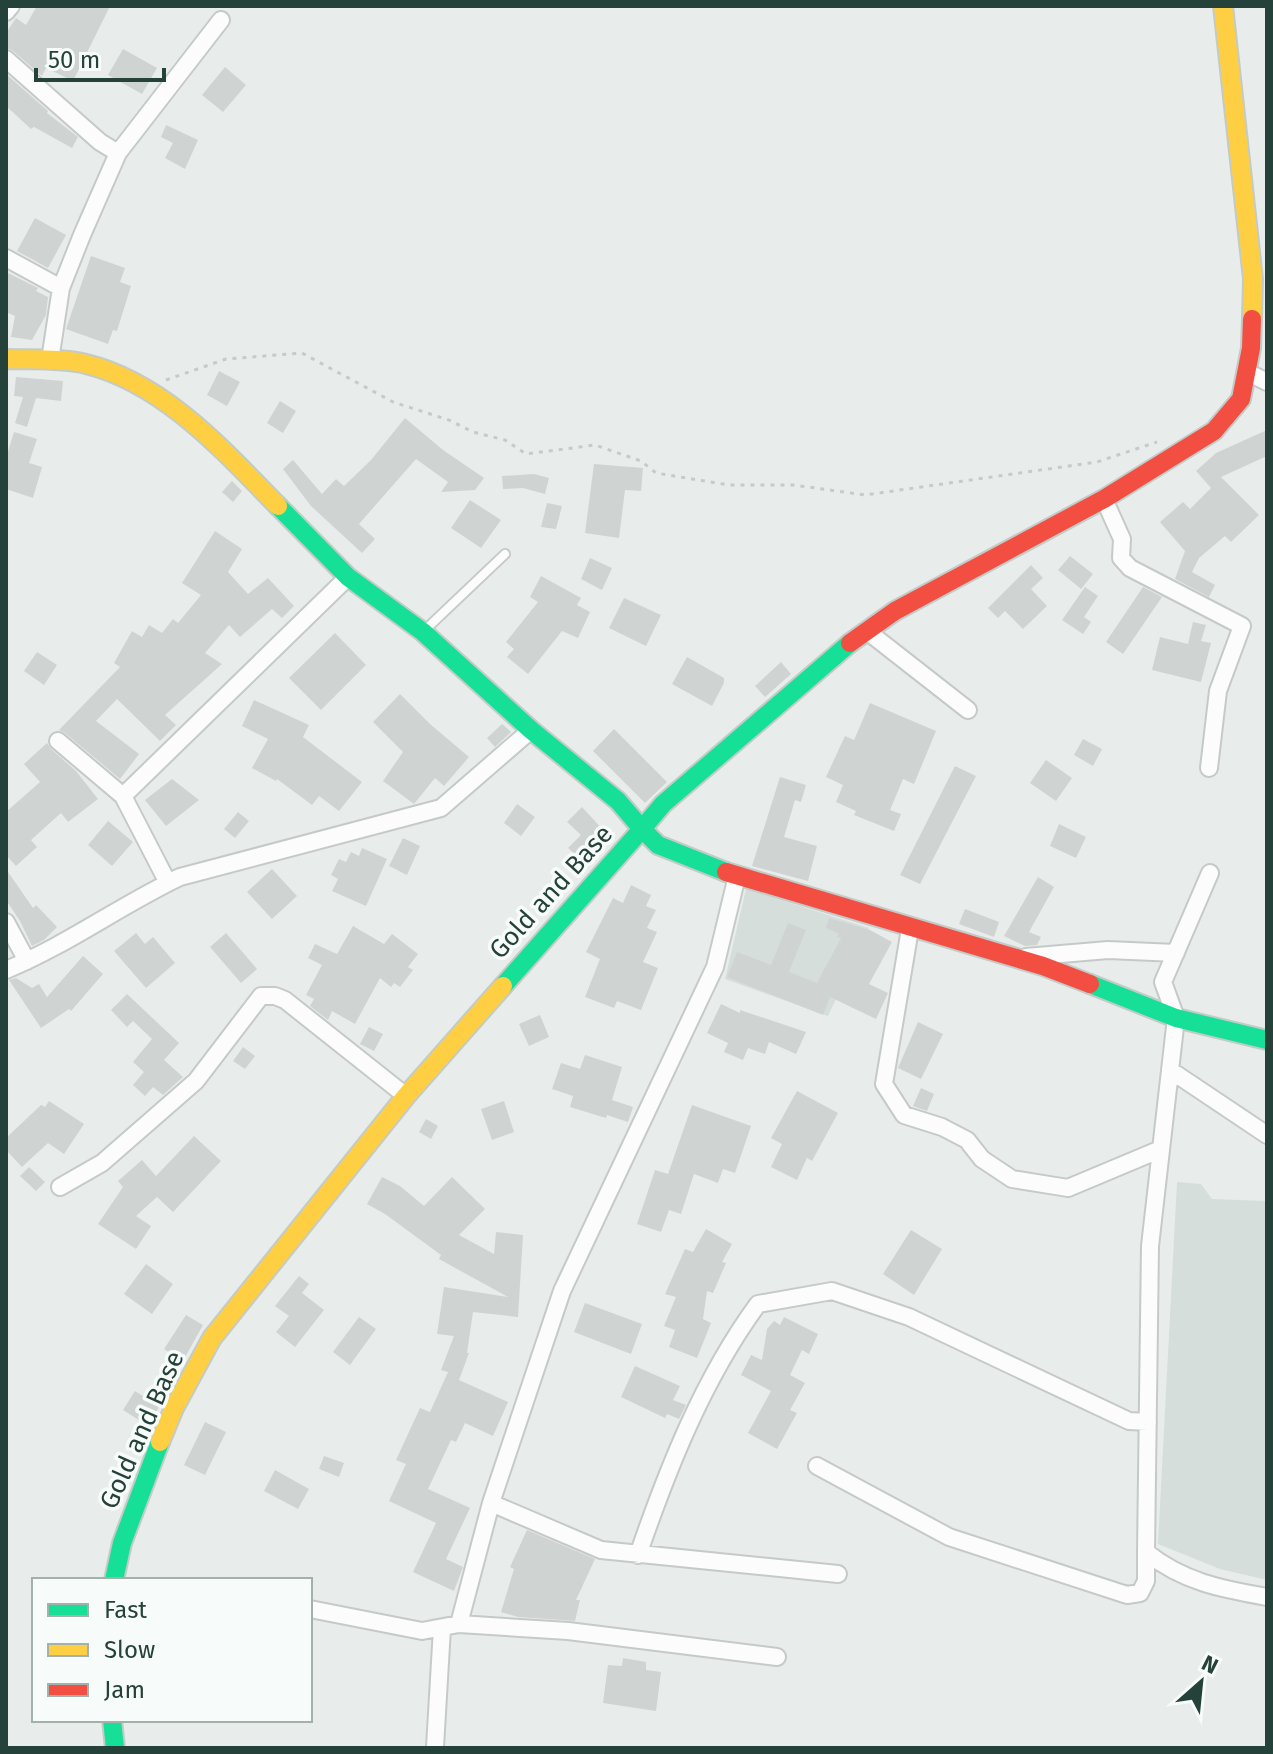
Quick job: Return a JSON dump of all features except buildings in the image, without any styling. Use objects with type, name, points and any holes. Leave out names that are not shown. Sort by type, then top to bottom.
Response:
[{"type":"street","points":[[6,12],[11,6]]},
{"type":"street","points":[[1223,6],[1253,279],[1251,348],[1241,399],[1214,431],[1104,499],[895,611],[837,652],[663,804],[642,829],[658,845],[737,876],[1043,966],[1176,1018],[1267,1040]]},
{"type":"street","points":[[50,360],[61,288],[118,153],[221,20]]},
{"type":"street","points":[[6,59],[100,142],[118,153]]},
{"type":"street","points":[[6,258],[61,288]]},
{"type":"street","name":"Gold and Base","points":[[6,359],[50,360],[104,369],[144,388],[179,413],[223,450],[348,577],[423,632],[531,730],[618,801],[642,829],[406,1096],[212,1338],[174,1408],[159,1444],[122,1543],[114,1578]]},
{"type":"street","points":[[1247,372],[1267,382]]},
{"type":"street","points":[[1104,499],[1122,539],[1121,558],[1130,568],[1242,626],[1218,691],[1209,768]]},
{"type":"street","points":[[123,796],[348,577]]},
{"type":"street","points":[[867,631],[968,710]]},
{"type":"street","points":[[6,970],[168,883],[225,864],[441,808],[531,730]]},
{"type":"street","points":[[58,741],[123,796],[168,883]]},
{"type":"street","points":[[817,1466],[949,1537],[1127,1595],[1140,1593],[1146,1581],[1150,1246],[1176,1018],[1163,982],[1210,873]]},
{"type":"street","points":[[435,1747],[450,1626],[562,1291],[715,967],[737,876]]},
{"type":"street","points":[[6,922],[27,961]]},
{"type":"street","points":[[910,929],[884,1084],[904,1115],[942,1127],[967,1140],[982,1159],[1012,1179],[1068,1188],[1161,1149]]},
{"type":"street","points":[[1016,958],[1108,950],[1176,953]]},
{"type":"street","points":[[60,1187],[102,1163],[196,1081],[261,996],[285,1000],[406,1096]]},
{"type":"street","points":[[1170,1070],[1267,1135]]},
{"type":"street","points":[[638,1555],[672,1464],[730,1342],[758,1304],[832,1291],[909,1317],[1129,1421],[1148,1422]]},
{"type":"street","points":[[491,1503],[601,1550],[838,1574]]},
{"type":"street","points":[[1146,1552],[1159,1563],[1209,1586],[1267,1597]]},
{"type":"street","points":[[312,1609],[422,1631],[450,1626],[568,1631],[777,1657]]},
{"type":"street","points":[[112,1722],[115,1748]]},
{"type":"lane","points":[[423,632],[505,554]]},
{"type":"path","points":[[144,388],[226,359],[302,353],[393,402],[449,420],[473,432],[505,440],[526,454],[595,445],[641,461],[656,473],[729,485],[794,485],[865,495],[1097,462],[1166,439]]},
{"type":"shaded area","points":[[746,889],[869,928],[828,1016],[725,979]]},
{"type":"shaded area","points":[[1177,1182],[1201,1184],[1212,1199],[1267,1201],[1267,1580],[1220,1569],[1158,1544]]},
{"type":"traffic: fast","points":[[278,506],[348,577],[423,632],[531,730],[618,801],[642,829],[503,986]]},
{"type":"traffic: fast","points":[[726,872],[658,845],[642,829],[663,804],[850,643]]},
{"type":"traffic: fast","points":[[1090,984],[1176,1018],[1267,1040]]},
{"type":"traffic: fast","points":[[114,1578],[122,1543],[160,1442]]},
{"type":"traffic: fast","points":[[112,1722],[115,1748]]},
{"type":"traffic: slow","points":[[1223,6],[1253,279],[1252,319]]},
{"type":"traffic: slow","points":[[6,359],[76,362],[114,373],[141,386],[214,442],[278,506]]},
{"type":"traffic: slow","points":[[160,1442],[174,1408],[212,1338],[406,1096],[503,986]]},
{"type":"traffic: jam","points":[[850,643],[895,611],[1104,499],[1214,431],[1241,399],[1251,348],[1252,319]]},
{"type":"traffic: jam","points":[[726,872],[1043,966],[1090,984]]}]
